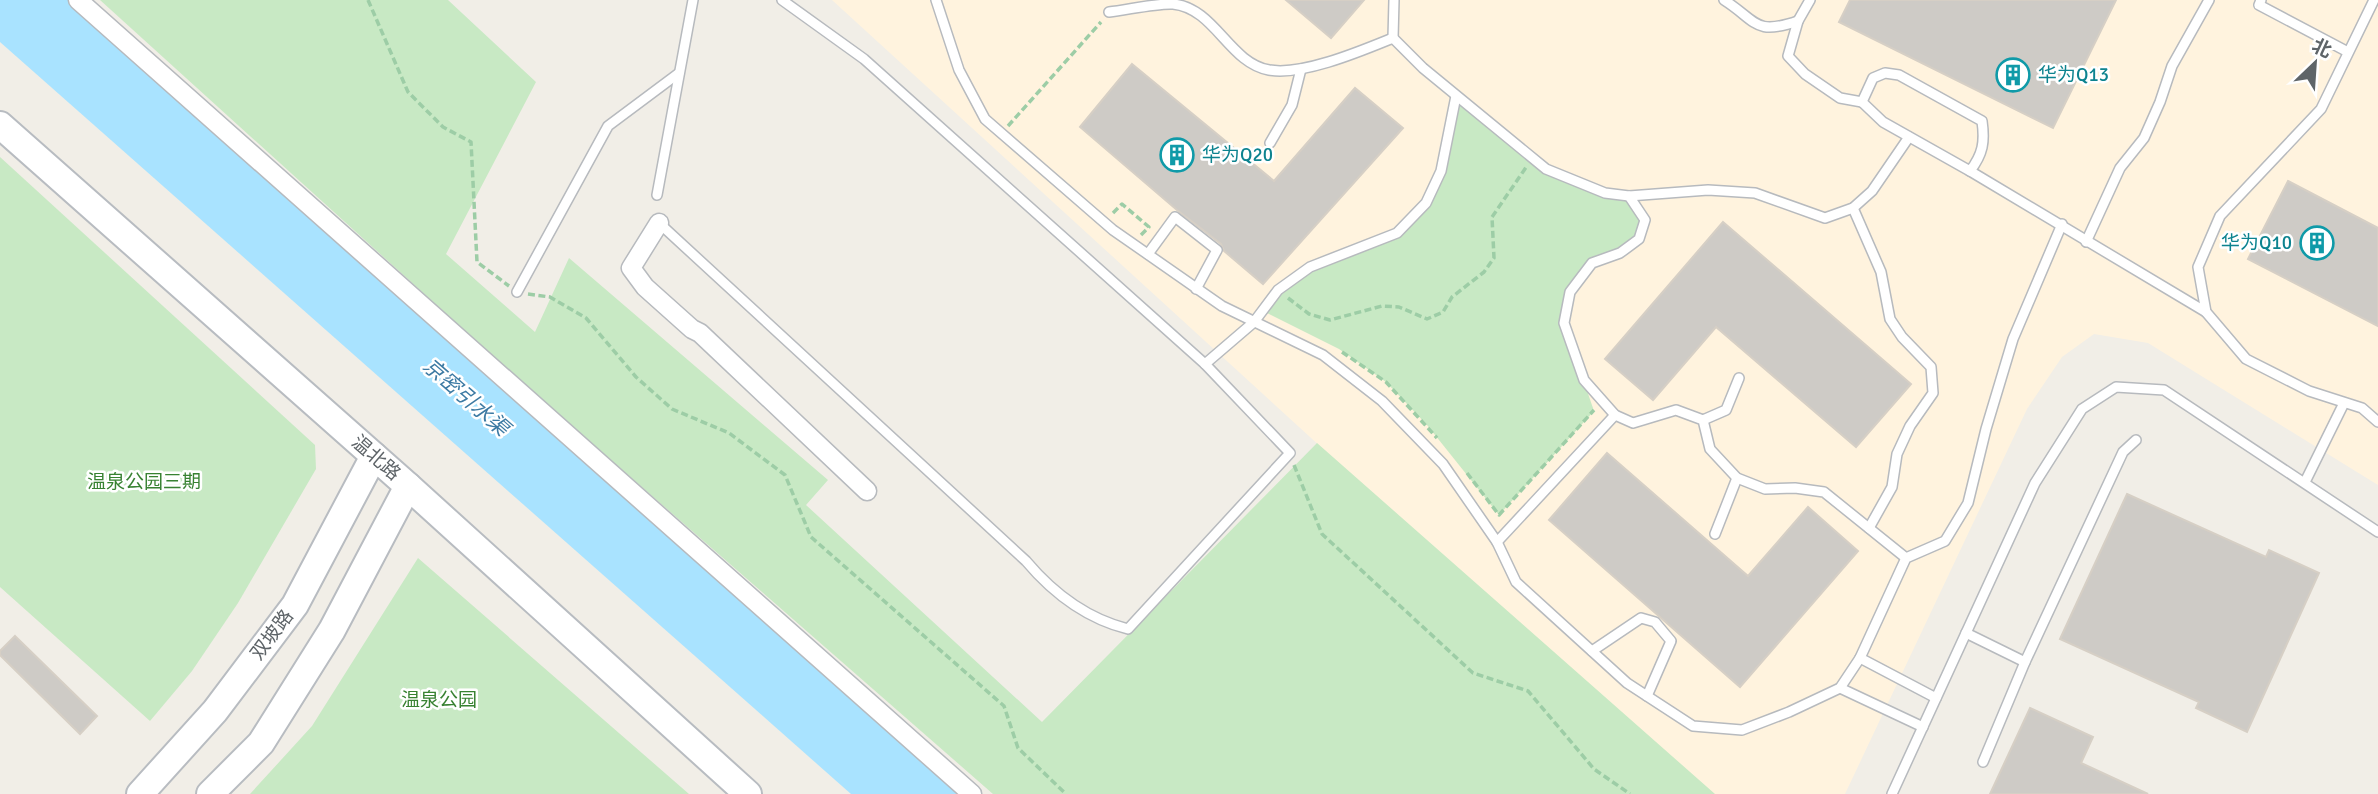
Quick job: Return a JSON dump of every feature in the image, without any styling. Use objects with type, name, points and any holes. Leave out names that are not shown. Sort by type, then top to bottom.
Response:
[{"type":"main road","name":"温北路","points":[[0,125],[408,486],[748,794]]},
{"type":"main road","name":"双坡路","points":[[140,794],[215,711],[295,605],[374,456]]},
{"type":"main road","points":[[210,794],[261,743],[332,630],[408,486]]},
{"type":"street","points":[[78,0],[972,794]]},
{"type":"street","points":[[659,223],[631,268],[645,287],[700,333],[867,491]]},
{"type":"lane","points":[[657,195],[693,0]]},
{"type":"lane","points":[[659,223],[1026,561],[1039,576],[1081,610],[1103,623],[1128,629],[1290,453],[1205,365],[864,59],[782,0]]},
{"type":"lane","points":[[936,0],[959,70],[985,119],[1113,230],[1196,289],[1222,306],[1322,355],[1382,401],[1443,464],[1497,542],[1516,582],[1627,683],[1693,726],[1742,730],[1840,688],[1860,658],[1906,558],[1945,541],[1968,503],[1986,429],[2013,340],[2062,224]]},
{"type":"lane","points":[[1394,0],[1393,38],[1423,68],[1546,169],[1605,193],[1629,196],[1708,190],[1755,193],[1825,218],[1853,208],[1872,191],[1909,137]]},
{"type":"lane","points":[[1724,0],[1752,22],[1775,29],[1798,21]]},
{"type":"lane","points":[[1810,0],[1798,21],[1788,55],[1805,74],[1840,98],[1863,102],[1883,122],[2062,224],[2086,242],[2206,312],[2246,359],[2309,391],[2362,408],[2378,422]]},
{"type":"lane","points":[[2086,242],[2120,168],[2144,138],[2172,66],[2208,0]]},
{"type":"lane","points":[[2261,0],[2259,5],[2348,52]]},
{"type":"lane","points":[[2206,312],[2198,267],[2220,216],[2321,109],[2374,0]]},
{"type":"lane","points":[[1109,12],[1174,2],[1197,13],[1243,58],[1268,70],[1301,69],[1393,38]]},
{"type":"lane","points":[[1270,143],[1292,105],[1301,69]]},
{"type":"lane","points":[[517,292],[608,126],[680,72]]},
{"type":"lane","points":[[1863,102],[1873,78],[1885,73],[1899,75],[1982,121],[1985,138],[1980,158],[1970,171]]},
{"type":"lane","points":[[1205,365],[1254,322],[1278,290],[1310,267],[1397,233],[1426,203],[1441,171],[1456,96]]},
{"type":"lane","points":[[1629,196],[1645,220],[1639,239],[1620,253],[1592,264],[1570,292],[1564,323],[1584,380],[1615,415],[1633,423],[1676,410],[1703,420],[1726,410],[1739,378]]},
{"type":"lane","points":[[1853,208],[1881,272],[1890,318],[1902,337],[1931,367],[1933,393],[1910,426],[1898,454],[1892,487],[1868,528]]},
{"type":"lane","points":[[1148,254],[1175,217],[1217,250],[1196,289]]},
{"type":"lane","points":[[1892,794],[2035,483],[2082,409],[2116,387],[2164,390],[2378,532]]},
{"type":"lane","points":[[2305,482],[2344,402]]},
{"type":"lane","points":[[1497,542],[1615,415]]},
{"type":"lane","points":[[1703,420],[1710,449],[1737,478],[1765,489],[1795,488],[1824,492],[1906,558]]},
{"type":"lane","points":[[1983,762],[2025,662],[2123,452],[2136,440]]},
{"type":"lane","points":[[1715,534],[1737,478]]},
{"type":"lane","points":[[1592,651],[1641,618],[1655,622],[1671,641],[1647,696]]},
{"type":"lane","points":[[1966,633],[2025,662]]},
{"type":"lane","points":[[1860,658],[1936,698]]},
{"type":"lane","points":[[1840,688],[1923,727]]},
{"type":"path","points":[[368,0],[408,92],[443,127],[471,142],[477,261],[517,292],[550,298],[586,318],[636,377],[672,409],[729,433],[785,475],[811,537],[1004,706],[1018,748],[1066,794]]},
{"type":"path","points":[[1002,133],[1109,12]]},
{"type":"path","points":[[1278,290],[1309,314],[1330,320],[1382,306],[1399,307],[1427,320],[1443,312],[1452,297],[1485,272],[1494,258],[1492,217],[1532,158]]},
{"type":"path","points":[[1339,349],[1386,382],[1445,447]]},
{"type":"path","points":[[1463,468],[1499,515],[1594,411],[1584,380]]},
{"type":"path","points":[[1290,453],[1322,534],[1473,673],[1528,691],[1594,769],[1630,794]]},
{"type":"shaded area","points":[[832,0],[2378,0],[2378,485],[2148,343],[2094,334],[2062,357],[2027,409],[1845,794],[1713,794],[1333,458]]},
{"type":"green space","points":[[100,0],[448,0],[536,82],[446,254],[535,332],[569,258],[828,480],[806,505],[1042,722],[1317,443],[1715,794],[993,794],[517,378]]},
{"type":"green space","points":[[1456,96],[1546,169],[1629,196],[1645,220],[1639,239],[1592,263],[1570,292],[1564,324],[1594,411],[1499,515],[1427,425],[1386,382],[1339,349],[1263,311],[1278,290],[1310,267],[1397,233],[1426,203],[1441,171]]},
{"type":"green space","name":"温泉公园三期","points":[[0,157],[315,445],[316,469],[238,603],[192,671],[150,721],[0,587]]},
{"type":"green space","name":"温泉公园","points":[[418,558],[689,794],[250,794],[312,726]]},
{"type":"water","name":"京密引水渠","points":[[0,0],[71,0],[964,794],[851,794],[0,42]]},
{"type":"building","points":[[1286,0],[1364,0],[1331,38]]},
{"type":"building","name":"华为Q13","points":[[1850,0],[2116,0],[2053,128],[1839,22]]},
{"type":"building","name":"华为Q20","points":[[1132,64],[1274,181],[1355,88],[1403,128],[1263,284],[1224,251],[1221,244],[1080,127]]},
{"type":"building","name":"华为Q10","points":[[2288,181],[2378,228],[2378,326],[2248,259]]},
{"type":"building","points":[[1723,222],[1911,384],[1856,447],[1716,327],[1653,400],[1605,359]]},
{"type":"building","points":[[1607,453],[1748,576],[1808,507],[1858,551],[1740,687],[1549,520]]},
{"type":"building","points":[[2127,494],[2266,557],[2269,550],[2319,573],[2247,732],[2196,708],[2199,702],[2060,639]]},
{"type":"building","points":[[15,636],[97,716],[80,734],[0,655],[0,651]]},
{"type":"building","points":[[2030,708],[2093,737],[2081,763],[2148,794],[1990,794]]},
{"type":"place","name":"华为Q13","points":[[2013,75]]},
{"type":"place","name":"华为Q20","points":[[1177,155]]},
{"type":"place","name":"华为Q10","points":[[2317,243]]}]
